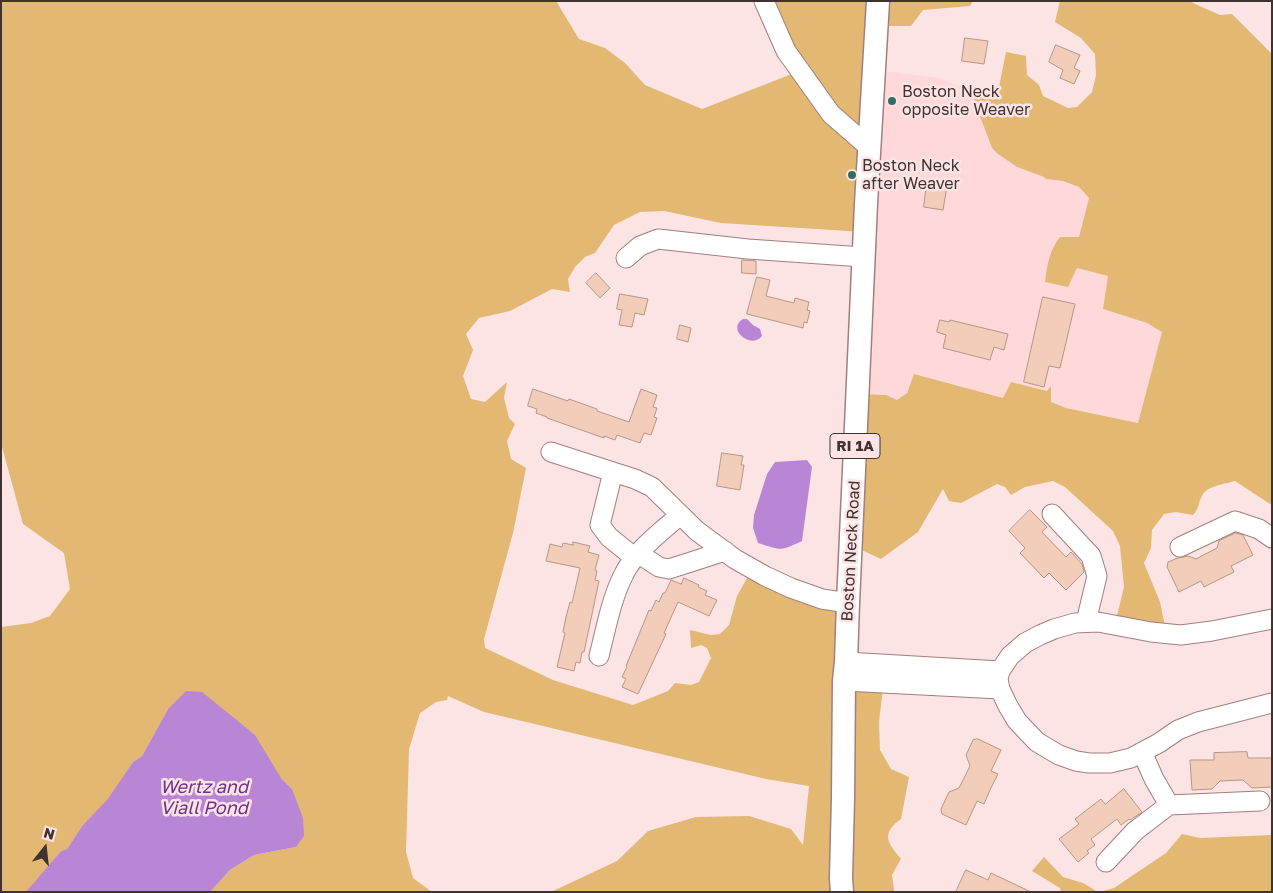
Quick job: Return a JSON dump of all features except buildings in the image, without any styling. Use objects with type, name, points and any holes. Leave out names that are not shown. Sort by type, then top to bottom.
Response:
[{"type":"main road","name":"Boston Neck Road","points":[[842,892],[845,671],[866,204],[878,1]]},
{"type":"street","points":[[764,1],[786,51],[830,114],[870,148]]},
{"type":"street","points":[[626,258],[640,246],[658,239],[748,249],[864,256]]},
{"type":"street","points":[[551,452],[635,479],[652,487],[698,531],[736,559],[765,576],[791,588],[822,599],[848,603]]},
{"type":"street","points":[[613,472],[600,525],[609,537],[637,556],[669,570],[725,552]]},
{"type":"street","points":[[1052,514],[1091,556],[1097,576],[1086,622]]},
{"type":"street","points":[[599,656],[616,593],[624,573],[643,548],[680,515]]},
{"type":"street","points":[[1180,547],[1235,521],[1259,529],[1272,538]]},
{"type":"street","points":[[1272,618],[1212,631],[1181,635],[1151,632],[1098,622],[1086,622],[1054,628],[1025,643],[1010,656],[1000,680],[1008,706],[1017,720],[1037,742],[1059,755],[1076,762],[1110,763],[1131,758],[1178,730],[1198,722],[1272,703]]},
{"type":"street","points":[[845,671],[1000,680]]},
{"type":"street","points":[[1142,752],[1154,779],[1169,805]]},
{"type":"street","points":[[1106,862],[1135,831],[1169,805],[1260,802]]},
{"type":"shaded area","points":[[1,1],[556,1],[579,39],[605,48],[625,63],[645,85],[702,109],[797,72],[764,1],[973,1],[970,6],[923,10],[911,26],[878,26],[864,232],[721,223],[664,211],[640,212],[614,225],[595,253],[585,257],[575,267],[568,279],[570,292],[552,289],[510,311],[479,318],[466,334],[473,350],[463,376],[471,399],[485,402],[507,382],[504,398],[509,418],[515,424],[507,441],[511,459],[526,468],[513,533],[484,639],[485,648],[553,680],[633,705],[668,691],[675,683],[691,685],[699,682],[711,658],[707,648],[701,645],[691,648],[690,630],[711,635],[720,634],[729,625],[737,596],[751,571],[843,603],[843,668],[897,671],[883,688],[879,722],[880,750],[891,769],[909,777],[901,819],[894,824],[888,834],[890,843],[901,859],[892,875],[895,892],[551,892],[617,861],[648,831],[696,817],[749,816],[791,829],[803,845],[809,786],[766,779],[484,712],[448,696],[447,700],[436,702],[420,713],[409,749],[406,852],[413,878],[432,892],[210,892],[230,870],[254,855],[296,847],[292,789],[281,778],[168,709],[142,756],[133,762],[108,800],[82,826],[67,849],[61,851],[28,891],[1,892],[1,627],[31,623],[50,616],[70,589],[64,553],[23,524],[1,443]]},
{"type":"shaded area","points":[[1060,1],[1192,1],[1220,15],[1232,14],[1272,54],[1272,503],[1270,504],[1235,481],[1207,490],[1193,515],[1176,512],[1164,514],[1152,530],[1151,548],[1144,563],[1160,602],[1167,636],[1114,628],[1124,587],[1120,546],[1113,531],[1065,487],[1053,481],[1025,487],[1011,495],[1005,487],[997,484],[961,503],[949,501],[943,489],[918,532],[881,559],[851,545],[858,394],[886,395],[897,400],[907,393],[914,374],[1003,398],[1011,382],[1047,391],[1051,386],[1051,402],[1066,408],[1138,423],[1162,332],[1147,323],[1103,309],[1108,276],[1077,268],[1068,287],[1045,282],[1051,253],[1056,242],[1060,237],[1079,237],[1089,198],[1079,187],[1063,181],[1046,179],[1017,167],[998,154],[992,148],[972,95],[986,97],[999,87],[1006,52],[1026,56],[1027,75],[1039,85],[1043,96],[1068,108],[1077,107],[1092,92],[1096,75],[1095,54],[1081,38],[1055,22]]},
{"type":"shaded area","points":[[875,70],[939,78],[958,86],[964,92],[972,95],[992,148],[1017,167],[1046,179],[1063,181],[1079,187],[1089,198],[1079,238],[1060,237],[1077,268],[1108,276],[1103,309],[1147,323],[1162,332],[1138,423],[1066,408],[1051,402],[1047,391],[1011,382],[1003,398],[914,374],[907,393],[897,400],[857,394]]},
{"type":"shaded area","points":[[1182,834],[1200,838],[1272,835],[1272,892],[1100,892],[1114,888],[1166,853]]},
{"type":"shaded area","points":[[1044,857],[1063,877],[1083,883],[1098,892],[1061,892],[1060,888],[1032,871]]},
{"type":"water","points":[[743,319],[747,319],[760,329],[762,336],[752,341],[742,336],[737,328],[738,323]]},
{"type":"water","points":[[807,460],[812,467],[802,541],[780,549],[758,543],[753,528],[754,515],[767,474],[775,462]]},
{"type":"water","name":"Wertz and Viall Pond","points":[[186,691],[202,692],[255,735],[281,778],[292,789],[303,818],[304,836],[296,847],[254,855],[230,870],[210,892],[26,892],[61,851],[67,849],[82,826],[107,800],[133,762],[142,756],[168,709]]},
{"type":"place","name":"Boston Neck opposite Weaver","points":[[892,101]]},
{"type":"place","name":"Boston Neck after Weaver","points":[[852,175]]}]
